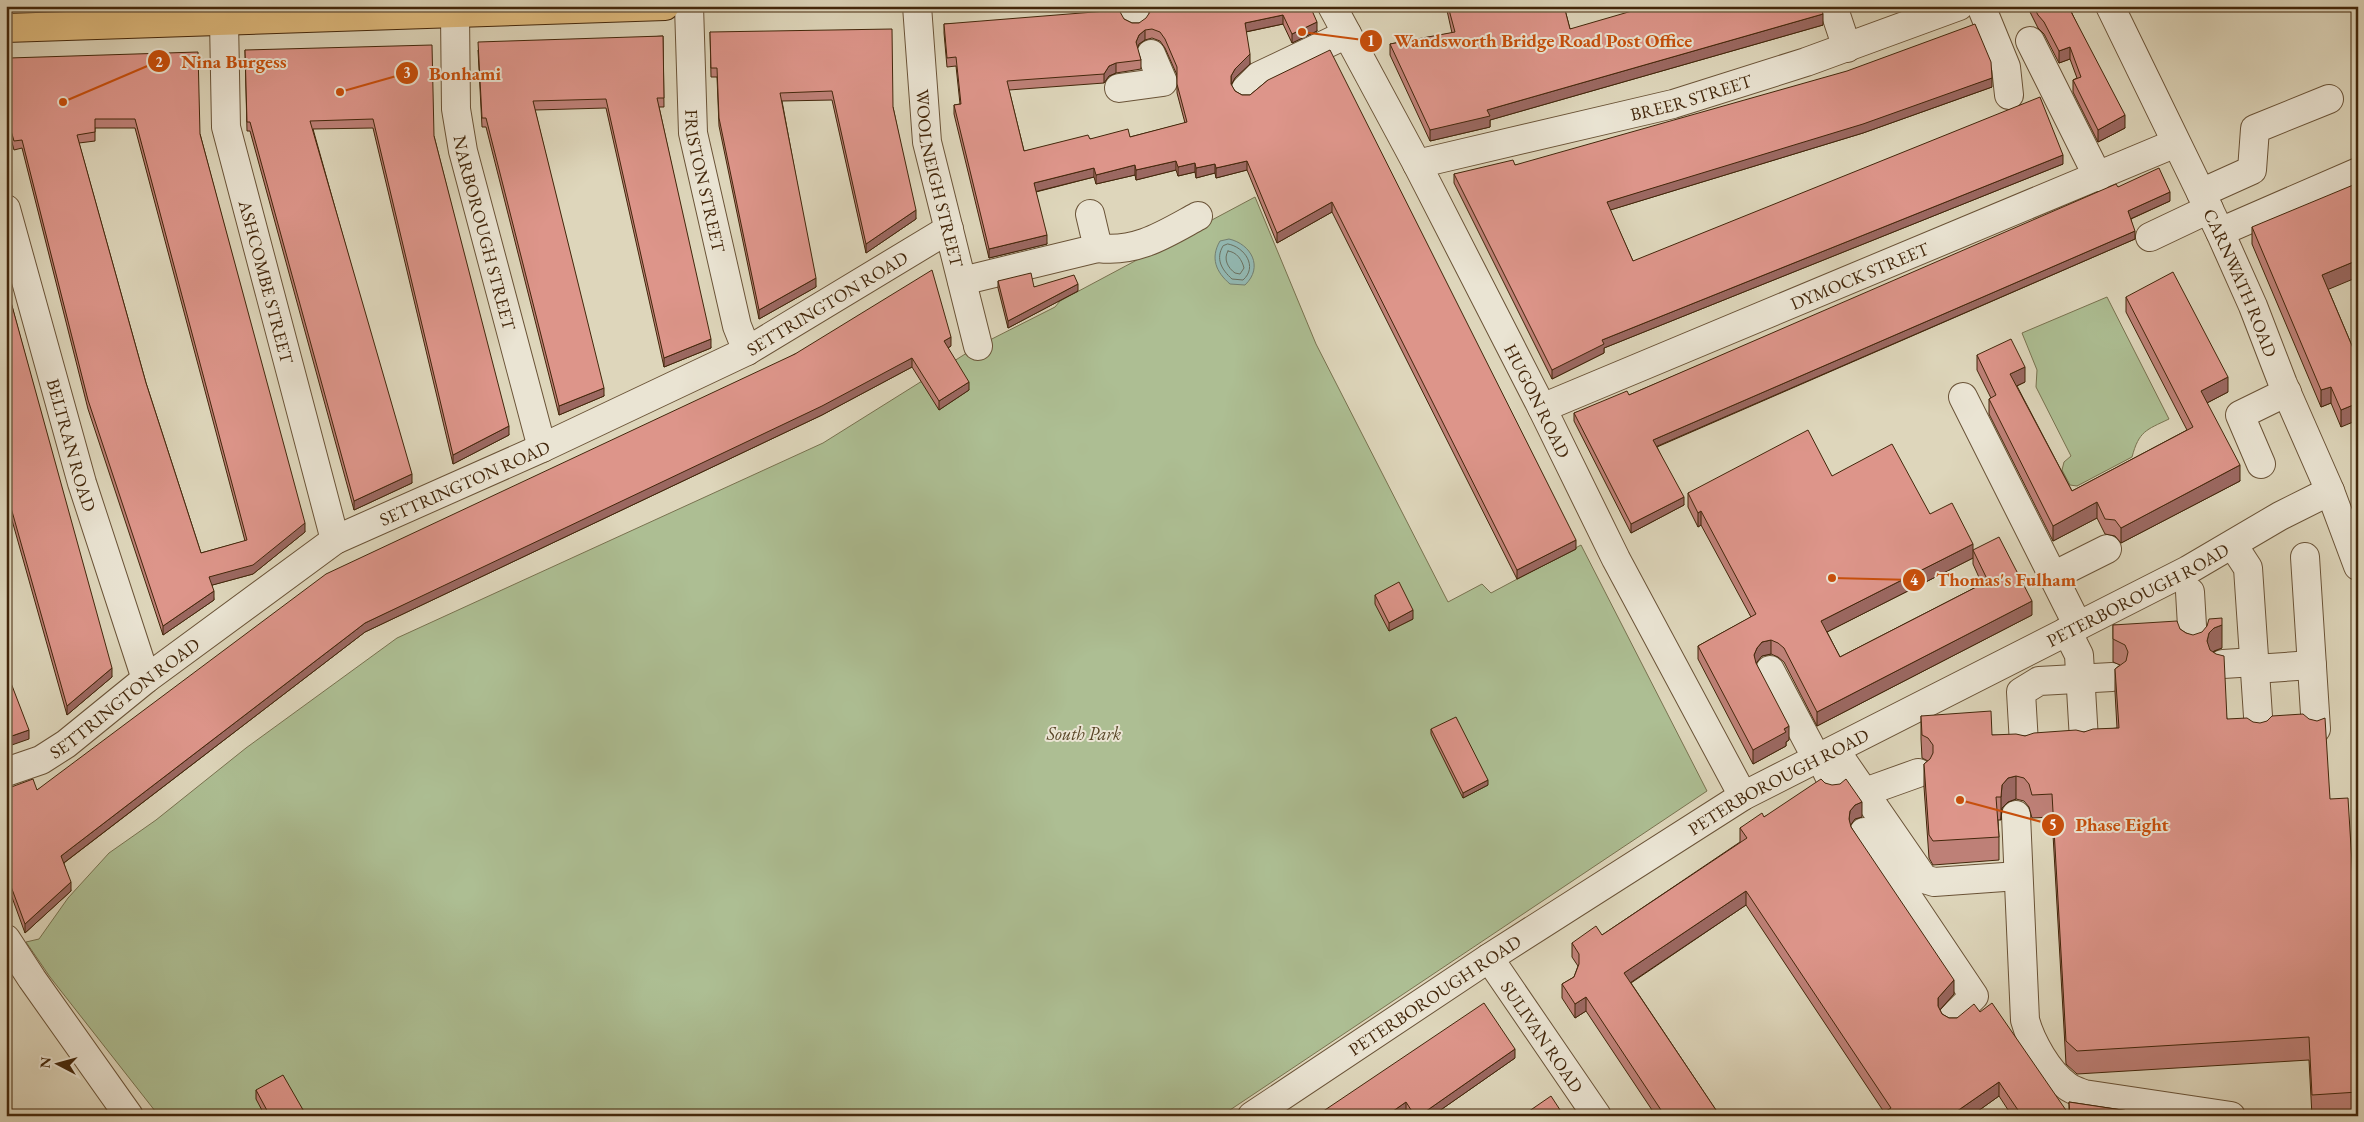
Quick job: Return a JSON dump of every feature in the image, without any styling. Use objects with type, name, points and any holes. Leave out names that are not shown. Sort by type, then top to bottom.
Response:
[{"type":"main road","points":[[6,28],[470,11],[665,6]]},
{"type":"street","name":"FRISTON STREET","points":[[689,6],[693,133],[737,326],[747,351]]},
{"type":"street","name":"WOOLNEIGH STREET","points":[[917,6],[927,142],[978,346]]},
{"type":"street","name":"HUGON ROAD","points":[[1332,6],[1417,164],[1542,408],[1616,559],[1743,796]]},
{"type":"street","points":[[1833,6],[1847,48]]},
{"type":"street","name":"BREER STREET","points":[[1417,164],[1673,104],[1847,48],[1959,6]]},
{"type":"street","points":[[1980,6],[2006,67],[2009,95]]},
{"type":"street","name":"CARNWATH ROAD","points":[[2110,6],[2254,306],[2287,392],[2330,491],[2358,566]]},
{"type":"street","name":"NARBOROUGH STREET","points":[[470,11],[456,109],[463,151],[542,448]]},
{"type":"street","name":"ASHCOMBE STREET","points":[[224,21],[226,127],[335,540]]},
{"type":"street","points":[[1246,89],[1259,76],[1347,34]]},
{"type":"street","points":[[2030,41],[2098,177]]},
{"type":"street","points":[[1118,88],[1164,82],[1151,54]]},
{"type":"street","points":[[2210,211],[2252,170],[2255,129],[2329,99]]},
{"type":"street","name":"DYMOCK STREET","points":[[1542,408],[2176,143]]},
{"type":"street","points":[[2150,237],[2210,211],[2358,172]]},
{"type":"street","name":"BELTRAN ROAD","points":[[6,209],[82,483],[146,679]]},
{"type":"street","points":[[1090,214],[1098,248]]},
{"type":"street","points":[[962,281],[1098,248],[1118,250],[1141,246],[1198,216]]},
{"type":"street","name":"SETTRINGTON ROAD","points":[[6,772],[40,760],[66,744],[146,679],[335,540],[542,448],[747,351],[948,230]]},
{"type":"street","points":[[2261,464],[2240,414],[2287,392]]},
{"type":"street","points":[[1962,397],[2053,576],[2073,628],[2079,655],[2084,740]]},
{"type":"street","name":"PETERBOROUGH ROAD","points":[[1252,1116],[1489,958],[1743,796],[2188,570],[2280,516],[2330,491]]},
{"type":"street","points":[[2233,545],[2248,568],[2259,731]]},
{"type":"street","points":[[2053,576],[2107,550]]},
{"type":"street","points":[[2305,557],[2316,729]]},
{"type":"street","points":[[2190,592],[2192,643]]},
{"type":"street","points":[[2223,664],[2255,666],[2312,665]]},
{"type":"street","points":[[1770,670],[1824,756],[1833,784]]},
{"type":"street","points":[[2024,744],[2021,692],[2039,682],[2112,677]]},
{"type":"street","points":[[1824,756],[1865,792],[1924,879],[1934,882],[2018,876]]},
{"type":"street","points":[[1865,792],[1918,773]]},
{"type":"street","points":[[2016,815],[2026,1020],[2029,1033],[2053,1073],[2067,1087],[2084,1094],[2231,1116]]},
{"type":"street","points":[[1864,832],[1974,996],[1953,1017]]},
{"type":"street","points":[[6,939],[129,1116]]},
{"type":"street","name":"SULIVAN ROAD","points":[[1489,958],[1597,1116]]},
{"type":"green space","name":"South Park","points":[[1255,197],[1316,344],[1448,602],[1482,584],[1491,593],[1581,545],[1707,791],[1221,1116],[159,1116],[50,977],[26,942],[39,939],[68,898],[109,853],[156,820],[246,748],[397,638],[823,443],[978,346],[1055,307],[1060,301]]},
{"type":"green space","points":[[2107,297],[2169,419],[2144,432],[2132,457],[2077,486],[2070,485],[2062,470],[2064,462],[2071,456],[2036,387],[2037,370],[2022,333]]},
{"type":"water","points":[[1229,239],[1243,246],[1252,257],[1254,271],[1245,285],[1230,284],[1218,270],[1215,259],[1217,247],[1220,241]]},
{"type":"building","points":[[1150,6],[1310,6],[1317,22],[1292,34],[1283,15],[1245,23],[1250,54],[1235,69],[1231,76],[1231,84],[1235,91],[1242,95],[1250,95],[1268,80],[1330,50],[1576,540],[1517,570],[1332,202],[1277,233],[1247,161],[1216,168],[1215,164],[1196,168],[1195,163],[1178,167],[1176,161],[1136,170],[1135,165],[1096,175],[1094,168],[1034,183],[1047,235],[989,249],[954,105],[961,104],[956,57],[947,58],[944,24],[1119,10],[1124,19],[1132,23],[1139,23],[1150,12]],"holes":[[[1152,29],[1160,32],[1177,67],[1177,84],[1187,122],[1130,137],[1128,129],[1090,139],[1088,135],[1024,151],[1007,81],[1104,74],[1109,66],[1116,63],[1141,60],[1136,42],[1139,35],[1145,30]]]},
{"type":"building","points":[[1448,6],[1564,6],[1570,29],[1649,6],[1821,6],[1823,14],[1487,110],[1490,116],[1430,130],[1390,44],[1455,32]]},
{"type":"building","points":[[2033,6],[2068,6],[2125,115],[2098,130],[2073,80],[2081,77],[2070,47],[2059,51],[2044,22]]},
{"type":"building","points":[[1975,24],[1991,62],[1992,78],[1863,124],[1607,202],[1633,261],[2040,97],[2063,155],[1602,340],[1604,344],[1552,370],[1454,174],[1513,160],[1515,165],[1847,71]]},
{"type":"building","points":[[892,29],[893,107],[916,210],[866,244],[832,91],[780,93],[816,278],[759,310],[719,118],[717,68],[711,68],[710,32]]},
{"type":"building","points":[[663,36],[664,98],[657,98],[711,339],[664,358],[606,99],[533,101],[604,388],[559,406],[486,118],[482,118],[478,42]]},
{"type":"building","points":[[432,45],[434,136],[509,426],[453,455],[373,119],[310,121],[412,474],[354,501],[250,122],[247,122],[245,50]]},
{"type":"building","points":[[198,52],[200,134],[305,523],[253,565],[209,577],[214,591],[163,626],[88,400],[22,140],[14,141],[10,127],[9,58]],"holes":[[[95,119],[135,119],[247,540],[201,553],[146,383],[77,135],[95,132]]]},
{"type":"building","points":[[2159,168],[2170,192],[2128,211],[2135,231],[1653,440],[1684,497],[1631,524],[1574,413],[1627,391],[1629,395],[2116,184],[2118,187]]},
{"type":"building","points":[[2358,183],[2358,260],[2322,275],[2358,360],[2358,403],[2341,410],[2331,387],[2321,390],[2252,227]]},
{"type":"building","points":[[932,270],[951,337],[944,341],[969,382],[939,401],[912,358],[822,406],[365,623],[61,856],[71,882],[25,924],[6,873],[6,789],[33,779],[37,790],[326,574],[795,354]]},
{"type":"building","points":[[2173,272],[2228,377],[2201,391],[2240,465],[2121,528],[2115,520],[2105,519],[2097,502],[2053,526],[1989,399],[1996,395],[1977,355],[2011,339],[2025,367],[2010,374],[2072,491],[2193,427],[2126,297]]},
{"type":"building","points":[[1031,273],[1034,287],[1074,275],[1078,284],[1008,321],[998,281]]},
{"type":"building","points":[[6,284],[112,668],[67,706],[6,490]]},
{"type":"building","points":[[1808,430],[1832,476],[1892,444],[1930,514],[1952,503],[1973,544],[1821,621],[1840,657],[1988,581],[1973,550],[1999,537],[2032,601],[1817,712],[1784,648],[1771,640],[1762,642],[1754,655],[1756,663],[1789,726],[1784,729],[1786,732],[1753,750],[1698,646],[1756,614],[1701,511],[1698,513],[1688,493]]},
{"type":"building","points":[[1399,582],[1413,610],[1389,623],[1375,595]]},
{"type":"building","points":[[2222,618],[2222,625],[2214,628],[2209,633],[2207,641],[2210,650],[2224,656],[2227,719],[2247,718],[2253,722],[2260,723],[2267,721],[2272,716],[2303,714],[2309,719],[2317,721],[2325,718],[2330,799],[2348,798],[2358,961],[2358,1092],[2312,1095],[2309,1037],[2077,1051],[2066,1041],[2052,794],[2032,795],[2029,784],[2024,778],[2016,776],[2008,778],[2002,785],[2001,797],[1996,797],[1999,837],[1933,841],[1929,835],[1924,764],[1933,753],[1933,745],[1928,738],[1922,735],[1921,716],[1991,711],[1992,735],[2016,734],[2025,736],[2034,733],[2076,730],[2084,732],[2093,729],[2119,728],[2115,669],[2126,661],[2128,652],[2125,645],[2113,639],[2113,625],[2177,621],[2180,629],[2193,635],[2202,632],[2207,626],[2209,619]]},
{"type":"building","points":[[6,670],[29,730],[6,738]]},
{"type":"building","points":[[1456,717],[1488,780],[1463,793],[1431,729]]},
{"type":"building","points":[[1821,779],[1825,783],[1832,785],[1840,784],[1846,779],[1862,802],[1855,805],[1850,811],[1851,827],[1954,980],[1938,998],[1938,1006],[1942,1014],[1949,1018],[1957,1018],[1974,1004],[1980,1012],[1992,1003],[2070,1116],[2022,1116],[1999,1082],[1950,1116],[1887,1116],[1886,1111],[1891,1108],[1746,891],[1624,973],[1720,1116],[1665,1116],[1586,997],[1575,1004],[1562,984],[1574,977],[1579,964],[1579,954],[1572,943],[1596,926],[1602,935],[1747,838],[1740,828],[1762,813],[1764,817]]},
{"type":"building","points":[[1484,1003],[1515,1049],[1419,1116],[1415,1116],[1406,1102],[1386,1116],[1316,1116]]},
{"type":"building","points":[[283,1075],[305,1116],[270,1116],[256,1090]]},
{"type":"building","points":[[1551,1096],[1564,1116],[1522,1116]]},
{"type":"building","points":[[6,1099],[15,1116],[6,1116]]},
{"type":"building","points":[[2069,1102],[2162,1116],[2070,1116]]},
{"type":"place","name":"Wandsworth Bridge Road Post Office","points":[[1302,32]]},
{"type":"place","name":"Bonhami","points":[[340,92]]},
{"type":"place","name":"Nina Burgess","points":[[63,102]]},
{"type":"place","name":"Thomas's Fulham","points":[[1832,578]]},
{"type":"place","name":"Phase Eight","points":[[1960,800]]}]
